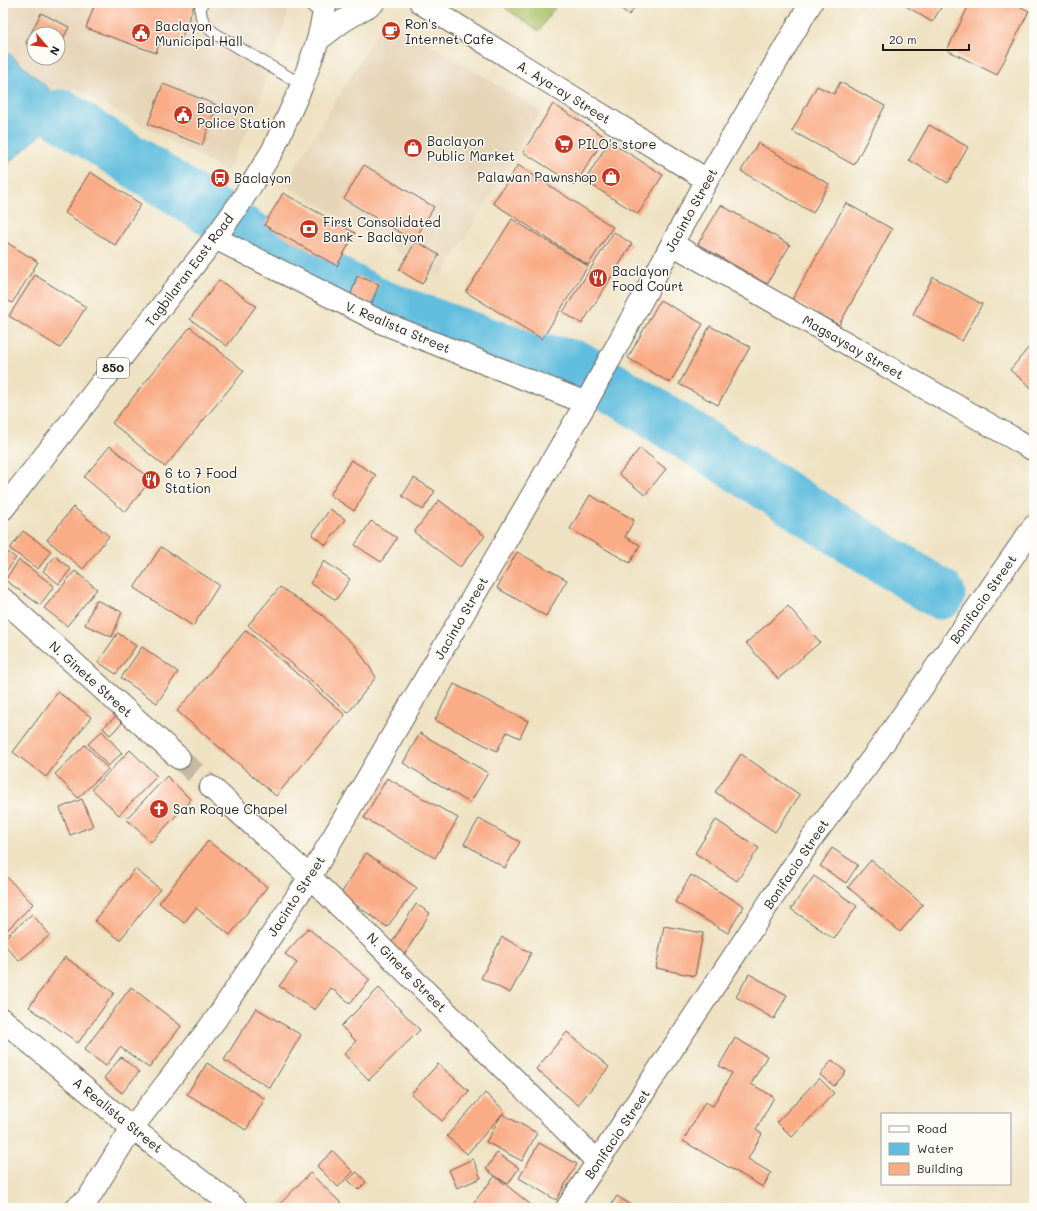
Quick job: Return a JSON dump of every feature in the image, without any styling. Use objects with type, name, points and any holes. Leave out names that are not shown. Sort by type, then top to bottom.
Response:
[{"type":"street","points":[[318,40],[343,21],[373,3]]},
{"type":"street","name":"A. Aya-ay Street","points":[[421,3],[707,180]]},
{"type":"street","name":"Jacinto Street","points":[[76,1208],[88,1199],[132,1128],[216,1019],[310,877],[590,396],[707,180],[811,3]]},
{"type":"street","name":"Tagbilaran East Road","points":[[3,509],[240,203],[273,150],[302,85],[318,40],[319,7]]},
{"type":"street","name":"V. Realista Street","points":[[219,232],[384,323],[590,396]]},
{"type":"street","name":"Magsaysay Street","points":[[672,244],[1034,450]]},
{"type":"street","name":"Bonifacio Street","points":[[567,1208],[812,838],[880,748],[1034,526]]},
{"type":"street","name":"N. Ginete Street","points":[[3,599],[179,758]]},
{"type":"street","name":"N. Ginete Street","points":[[211,787],[310,877],[598,1162]]},
{"type":"street","name":"A Realista Street","points":[[3,1020],[132,1128],[236,1208]]},
{"type":"lane","points":[[202,3],[200,8],[204,23],[214,33],[302,85]]},
{"type":"shaded area","points":[[3,3],[280,3],[289,10],[255,114],[228,172],[74,88],[68,106],[3,48]]},
{"type":"shaded area","name":"Baclayon Public Market","points":[[386,18],[541,111],[441,278],[285,184]]},
{"type":"green space","points":[[498,3],[558,3],[539,31]]},
{"type":"water","points":[[3,48],[68,106],[52,125],[3,168]]},
{"type":"building","name":"Baclayon Municipal Hall","points":[[95,3],[195,3],[179,44],[161,37],[156,53],[86,28]]},
{"type":"building","points":[[614,3],[638,3],[629,15]]},
{"type":"building","points":[[901,3],[944,3],[932,22]]},
{"type":"building","points":[[970,3],[1013,3],[1029,11],[997,75],[947,50]]},
{"type":"building","points":[[41,13],[69,27],[66,33],[66,26],[34,26]]},
{"type":"building","points":[[840,82],[885,106],[854,165],[792,131],[817,86],[834,94]]},
{"type":"building","name":"Baclayon Police Station","points":[[163,84],[217,105],[202,145],[148,124]]},
{"type":"building","points":[[553,104],[605,137],[575,185],[523,152]]},
{"type":"building","points":[[929,125],[968,147],[948,183],[909,160]]},
{"type":"building","points":[[609,141],[663,175],[638,214],[585,181]]},
{"type":"building","points":[[758,143],[829,184],[813,213],[741,171]]},
{"type":"building","points":[[364,165],[434,207],[414,241],[344,199]]},
{"type":"building","points":[[518,165],[613,227],[588,265],[493,203]]},
{"type":"building","points":[[90,172],[141,204],[115,245],[65,213]]},
{"type":"building","name":"First Consolidated Bank - Baclayon","points":[[283,193],[355,233],[337,266],[264,225]]},
{"type":"building","points":[[846,203],[892,229],[839,325],[792,300]]},
{"type":"building","points":[[721,205],[790,245],[767,284],[698,244]]},
{"type":"building","points":[[512,219],[588,266],[542,339],[466,292]]},
{"type":"building","name":"Baclayon Food Court","points":[[614,232],[632,244],[582,324],[563,312]]},
{"type":"building","points":[[3,240],[38,262],[12,303],[3,297]]},
{"type":"building","points":[[416,241],[439,255],[422,284],[399,270]]},
{"type":"building","points":[[35,275],[86,307],[60,348],[9,316]]},
{"type":"building","points":[[357,276],[379,284],[371,305],[350,297]]},
{"type":"building","points":[[933,277],[982,304],[962,341],[913,314]]},
{"type":"building","points":[[219,280],[256,306],[227,346],[190,319]]},
{"type":"building","points":[[660,300],[703,324],[670,383],[628,358]]},
{"type":"building","points":[[710,326],[750,347],[718,405],[679,384]]},
{"type":"building","points":[[190,327],[244,371],[165,467],[112,423]]},
{"type":"building","points":[[1034,341],[1034,390],[1010,370]]},
{"type":"building","points":[[110,446],[151,480],[125,512],[84,477]]},
{"type":"building","points":[[640,448],[666,469],[645,495],[619,474]]},
{"type":"building","points":[[351,460],[376,475],[354,511],[330,495]]},
{"type":"building","points":[[414,478],[435,491],[423,510],[402,496]]},
{"type":"building","points":[[590,495],[634,520],[625,537],[640,545],[630,563],[570,529]]},
{"type":"building","points":[[439,500],[485,536],[460,567],[414,532]]},
{"type":"building","points":[[73,507],[109,536],[83,569],[47,540]]},
{"type":"building","points":[[330,509],[345,519],[326,545],[312,535]]},
{"type":"building","points":[[371,521],[397,538],[381,562],[355,545]]},
{"type":"building","points":[[23,531],[51,551],[38,569],[10,549]]},
{"type":"building","points":[[161,547],[219,585],[193,626],[134,588]]},
{"type":"building","points":[[6,551],[16,558],[3,575],[3,556]]},
{"type":"building","points":[[517,552],[567,580],[546,616],[497,588]]},
{"type":"building","points":[[55,556],[71,569],[59,584],[43,571]]},
{"type":"building","points":[[19,560],[54,586],[40,605],[5,580]]},
{"type":"building","points":[[324,561],[350,579],[336,600],[310,583]]},
{"type":"building","points":[[75,571],[97,589],[67,626],[44,608]]},
{"type":"building","points":[[280,587],[322,615],[357,648],[376,677],[348,713],[248,625]]},
{"type":"building","points":[[96,600],[122,612],[112,637],[85,625]]},
{"type":"building","points":[[788,606],[820,642],[778,679],[746,643]]},
{"type":"building","points":[[246,630],[345,715],[276,796],[177,711]]},
{"type":"building","points":[[118,633],[136,646],[116,674],[98,662]]},
{"type":"building","points":[[142,647],[178,672],[157,703],[121,678]]},
{"type":"building","points":[[454,684],[528,721],[520,738],[507,732],[497,751],[435,720]]},
{"type":"building","points":[[58,692],[91,717],[46,777],[13,752]]},
{"type":"building","points":[[116,716],[122,723],[110,735],[103,728]]},
{"type":"building","points":[[102,731],[122,753],[108,766],[88,744]]},
{"type":"building","points":[[420,733],[488,773],[470,803],[403,763]]},
{"type":"building","points":[[85,745],[108,769],[78,798],[55,774]]},
{"type":"building","points":[[130,750],[157,776],[119,815],[92,789]]},
{"type":"building","points":[[741,754],[800,795],[775,832],[715,792]]},
{"type":"building","name":"San Roque Chapel","points":[[167,776],[191,800],[151,842],[126,819]]},
{"type":"building","points":[[387,778],[458,818],[435,858],[364,818]]},
{"type":"building","points":[[82,799],[93,826],[70,835],[60,808]]},
{"type":"building","points":[[479,819],[520,842],[505,868],[464,844]]},
{"type":"building","points":[[716,820],[759,848],[737,881],[695,853]]},
{"type":"building","points":[[208,841],[267,887],[230,935],[196,908],[184,923],[159,903]]},
{"type":"building","points":[[832,848],[858,865],[846,883],[820,866]]},
{"type":"building","points":[[366,853],[417,888],[387,927],[341,894]]},
{"type":"building","points":[[871,860],[923,905],[900,932],[848,887]]},
{"type":"building","points":[[135,869],[160,889],[120,940],[95,921]]},
{"type":"building","points":[[3,873],[33,904],[3,934]]},
{"type":"building","points":[[691,875],[744,906],[728,933],[675,902]]},
{"type":"building","points":[[814,876],[857,906],[834,939],[791,909]]},
{"type":"building","points":[[416,904],[430,913],[401,960],[387,950]]},
{"type":"building","points":[[32,914],[50,935],[19,961],[3,943],[3,939]]},
{"type":"building","points":[[664,926],[703,933],[695,976],[656,968]]},
{"type":"building","points":[[308,928],[370,980],[350,1003],[331,988],[315,1010],[279,986],[297,963],[285,954]]},
{"type":"building","points":[[502,937],[531,953],[510,993],[481,978]]},
{"type":"building","points":[[65,957],[114,993],[78,1043],[29,1007]]},
{"type":"building","points":[[749,974],[787,995],[774,1019],[736,997]]},
{"type":"building","points":[[131,987],[181,1026],[149,1068],[120,1047],[106,1066],[84,1050]]},
{"type":"building","points":[[379,988],[420,1030],[369,1080],[344,1054],[356,1041],[341,1026]]},
{"type":"building","points":[[256,1008],[301,1035],[270,1088],[224,1060]]},
{"type":"building","points":[[567,1032],[609,1067],[578,1105],[536,1069]]},
{"type":"building","points":[[735,1038],[767,1056],[751,1084],[774,1097],[756,1130],[762,1134],[748,1159],[771,1173],[763,1187],[683,1141],[705,1102],[713,1106],[732,1073],[719,1066]]},
{"type":"building","points":[[121,1057],[139,1072],[122,1093],[104,1078]]},
{"type":"building","points":[[832,1060],[846,1072],[834,1086],[820,1075]]},
{"type":"building","points":[[207,1063],[265,1099],[246,1130],[187,1094]]},
{"type":"building","points":[[438,1064],[469,1091],[442,1121],[411,1094]]},
{"type":"building","points":[[819,1078],[834,1093],[792,1137],[777,1122]]},
{"type":"building","points":[[485,1093],[505,1111],[467,1154],[447,1136]]},
{"type":"building","points":[[502,1114],[537,1133],[522,1161],[486,1142]]},
{"type":"building","points":[[539,1143],[577,1164],[556,1200],[519,1178]]},
{"type":"building","points":[[333,1151],[353,1172],[338,1187],[317,1166]]},
{"type":"building","points":[[497,1153],[519,1168],[508,1184],[486,1169]]},
{"type":"building","points":[[473,1159],[481,1178],[457,1188],[449,1170]]},
{"type":"building","points":[[357,1172],[366,1182],[358,1190],[348,1180]]},
{"type":"building","points":[[310,1173],[341,1203],[337,1208],[278,1208],[277,1207]]},
{"type":"building","points":[[495,1176],[531,1205],[528,1208],[469,1208]]},
{"type":"building","points":[[617,1196],[636,1208],[609,1208]]},
{"type":"waterway","points":[[61,115],[250,236],[381,305],[528,356],[577,366],[940,594]]},
{"type":"tunnel","points":[[179,758],[211,787]]},
{"type":"place","name":"Ron's Internet Cafe","points":[[391,31]]},
{"type":"place","name":"Baclayon Municipal Hall","points":[[141,33]]},
{"type":"place","name":"Baclayon Police Station","points":[[183,115]]},
{"type":"place","name":"PILO's store","points":[[564,144]]},
{"type":"place","name":"Baclayon Public Market","points":[[413,148]]},
{"type":"place","name":"Palawan Pawnshop","points":[[611,177]]},
{"type":"place","name":"Baclayon","points":[[220,178]]},
{"type":"place","name":"First Consolidated Bank - Baclayon","points":[[309,229]]},
{"type":"place","name":"Baclayon Food Court","points":[[598,278]]},
{"type":"place","name":"6 to 7 Food Station","points":[[151,480]]},
{"type":"place","name":"San Roque Chapel","points":[[159,809]]}]
